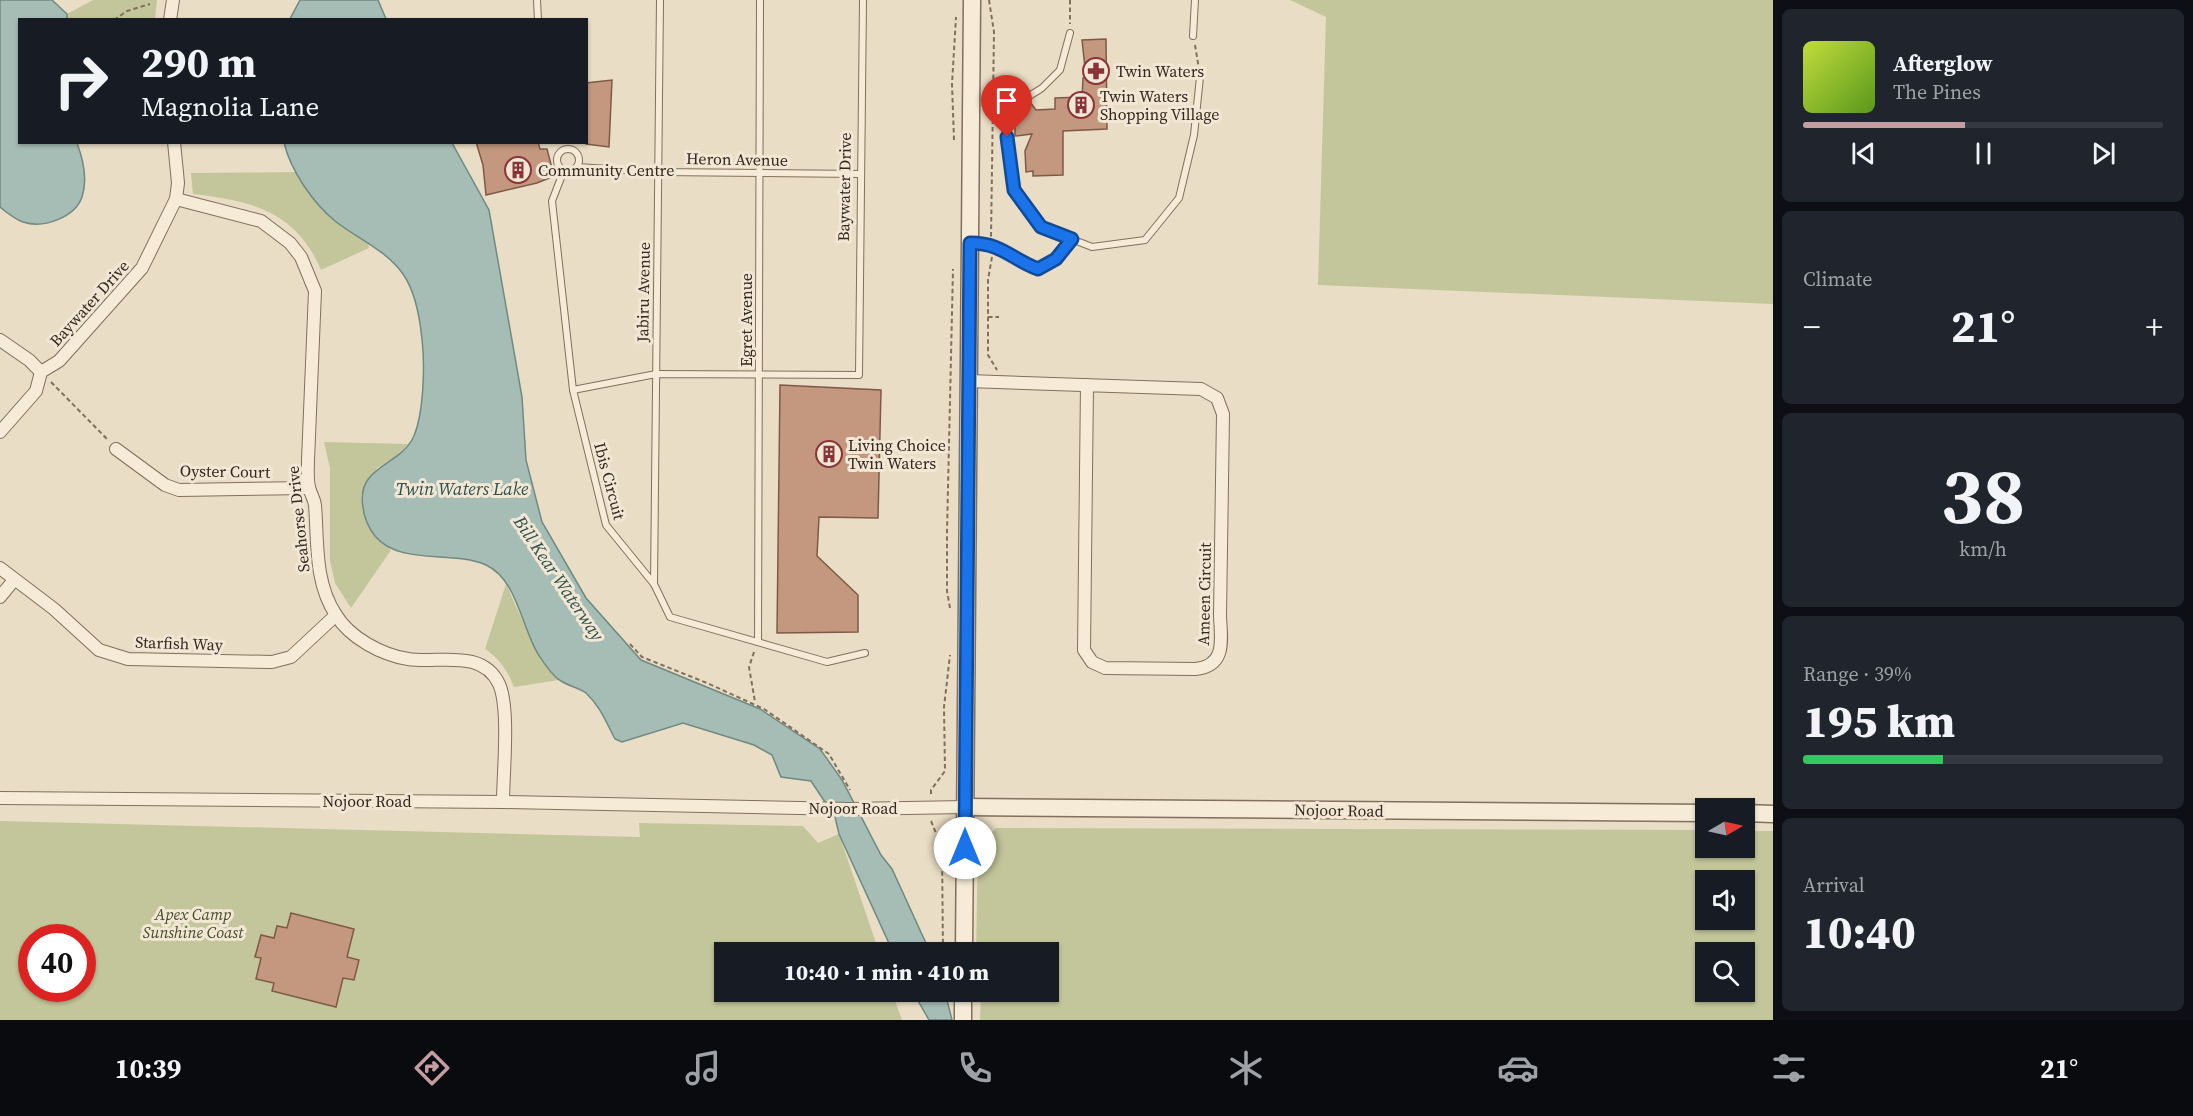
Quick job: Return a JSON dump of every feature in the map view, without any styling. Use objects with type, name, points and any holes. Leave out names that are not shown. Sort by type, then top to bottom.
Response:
[{"type":"street","points":[[170,18],[173,0]]},
{"type":"street","points":[[964,942],[972,0]]},
{"type":"street","name":"Baywater Drive","points":[[0,432],[36,391],[41,372],[59,361],[142,268],[176,199],[178,183],[174,144]]},
{"type":"street","name":"Seahorse Drive","points":[[176,199],[261,221],[290,243],[309,274],[315,291],[315,324],[310,366],[309,488],[315,502],[316,549],[322,582],[336,615],[356,636],[382,652],[409,659],[465,660],[485,668],[499,684],[504,711],[503,802]]},
{"type":"street","points":[[0,340],[29,360],[41,372]]},
{"type":"street","name":"Ameen Circuit","points":[[968,381],[1087,385],[1201,389],[1214,394],[1222,405],[1220,616],[1223,642],[1220,654],[1206,667],[1195,669],[1105,668],[1092,662],[1084,650],[1087,385]]},
{"type":"street","name":"Oyster Court","points":[[116,449],[165,485],[179,490],[309,488]]},
{"type":"street","name":"Starfish Way","points":[[0,568],[54,609],[99,650],[128,659],[272,662],[291,657],[336,615]]},
{"type":"street","points":[[0,597],[14,580]]},
{"type":"street","name":"Nojoor Road","points":[[0,798],[503,802],[820,809],[965,807],[1695,813]]},
{"type":"street","points":[[1755,813],[1773,814]]},
{"type":"street","points":[[963,1002],[963,1020]]},
{"type":"lane","points":[[537,0],[538,18]]},
{"type":"lane","name":"Jabiru Avenue","points":[[654,584],[660,0]]},
{"type":"lane","name":"Egret Avenue","points":[[758,641],[760,0]]},
{"type":"lane","name":"Baywater Drive","points":[[759,375],[859,375],[863,0]]},
{"type":"lane","points":[[1194,36],[1195,0]]},
{"type":"lane","points":[[1070,33],[1060,70],[1042,88],[1015,105],[1011,113],[1007,137],[1014,190],[1041,227],[1092,247],[1145,240],[1179,198],[1194,135],[1200,77]]},
{"type":"lane","points":[[560,144],[563,150]]},
{"type":"lane","points":[[571,149],[577,153],[579,159],[577,167],[572,171],[564,170],[557,161],[563,150],[571,149]]},
{"type":"lane","name":"Heron Avenue","points":[[577,167],[658,172],[861,174]]},
{"type":"lane","name":"Ibis Circuit","points":[[564,170],[552,201],[573,390],[606,525],[654,584],[670,617],[827,662],[865,653]]},
{"type":"lane","points":[[970,243],[991,244],[1038,269],[1056,259],[1072,239]]},
{"type":"lane","points":[[573,390],[656,374],[759,375]]},
{"type":"path","points":[[989,0],[994,32],[988,355],[997,368],[996,382]]},
{"type":"path","points":[[1070,0],[1070,33]]},
{"type":"path","points":[[117,18],[150,4]]},
{"type":"path","points":[[955,146],[952,84],[956,10]]},
{"type":"path","points":[[1194,36],[1200,77]]},
{"type":"path","points":[[951,610],[947,591],[947,532],[953,266]]},
{"type":"path","points":[[988,318],[999,317]]},
{"type":"path","points":[[41,372],[116,449]]},
{"type":"path","points":[[755,703],[749,667],[758,641]]},
{"type":"path","points":[[630,644],[642,657],[755,703],[829,754],[850,790]]},
{"type":"path","points":[[943,942],[942,848],[930,824],[931,790],[940,781],[946,764],[944,707],[951,645]]},
{"type":"green space","points":[[93,0],[157,0],[155,18],[67,18],[67,14]]},
{"type":"green space","points":[[1290,0],[1773,0],[1773,304],[1318,285],[1326,17]]},
{"type":"green space","points":[[296,172],[320,203],[346,228],[368,243],[369,248],[321,270],[311,250],[299,234],[270,212],[234,201],[193,194],[191,173]]},
{"type":"green space","points":[[324,442],[408,444],[393,459],[377,468],[361,495],[370,526],[378,538],[391,550],[351,608],[335,583],[330,561],[330,468]]},
{"type":"green space","points":[[506,584],[537,652],[559,680],[514,687],[503,665],[485,649]]},
{"type":"green space","name":"Apex Camp Sunshine Coast","points":[[0,821],[640,837],[639,823],[803,826],[818,843],[839,834],[876,942],[714,942],[714,1002],[896,1002],[902,1020],[0,1020]]},
{"type":"green space","points":[[996,828],[1695,830],[1695,858],[1755,858],[1755,831],[1773,831],[1773,1020],[980,1020],[981,1002],[1059,1002],[1059,942],[976,942],[978,848]]},
{"type":"water","points":[[0,0],[52,0],[67,14],[67,18],[18,18],[18,144],[77,144],[84,169],[84,190],[78,204],[66,216],[40,224],[23,222],[0,207]]},
{"type":"water","points":[[300,0],[378,0],[386,18],[291,18]]},
{"type":"water","name":"Twin Waters Lake","points":[[284,144],[453,144],[489,210],[522,397],[526,460],[542,522],[586,598],[641,660],[760,709],[820,749],[842,780],[881,855],[892,869],[925,942],[888,942],[839,834],[835,817],[811,781],[781,777],[772,755],[754,745],[683,723],[622,742],[615,739],[591,698],[551,673],[532,643],[512,592],[496,572],[486,565],[458,558],[398,551],[375,536],[365,518],[363,493],[366,483],[380,468],[406,448],[417,428],[423,389],[423,362],[416,305],[407,281],[396,266],[380,251],[327,214],[311,196],[292,164]]},
{"type":"water","points":[[919,1002],[948,1002],[952,1020],[929,1020]]},
{"type":"building","name":"Twin Waters Shopping Village","points":[[1106,39],[1107,129],[1063,131],[1063,175],[1033,176],[1033,171],[1026,172],[1025,151],[1032,134],[1015,136],[1015,121],[1019,109],[1030,102],[1036,110],[1055,109],[1055,98],[1082,97],[1083,78],[1086,77],[1082,40]]},
{"type":"building","points":[[612,80],[609,147],[586,144],[588,144],[588,83]]},
{"type":"building","name":"Community Centre","points":[[477,144],[539,144],[540,149],[547,149],[554,176],[537,183],[486,195],[483,165]]},
{"type":"building","name":"Living Choice Twin Waters","points":[[780,385],[881,390],[878,518],[819,517],[817,556],[858,595],[858,632],[777,633]]},
{"type":"building","points":[[291,913],[354,929],[347,957],[359,960],[354,980],[343,978],[336,1007],[272,991],[274,983],[256,979],[261,958],[255,957],[261,935],[274,938],[277,926],[287,928]]},
{"type":"place","name":"Twin Waters","points":[[1096,71]]},
{"type":"place","name":"Twin Waters Shopping Village","points":[[1081,105]]},
{"type":"place","name":"Community Centre","points":[[518,170]]},
{"type":"place","name":"Living Choice Twin Waters","points":[[829,454]]},
{"type":"route","points":[[965,848],[970,243],[987,243],[1006,250],[1024,264],[1038,269],[1056,259],[1072,239],[1041,227],[1014,190],[1007,137]]},
{"type":"water label","name":"Bill Kear Waterway","points":[[559,578]]}]
